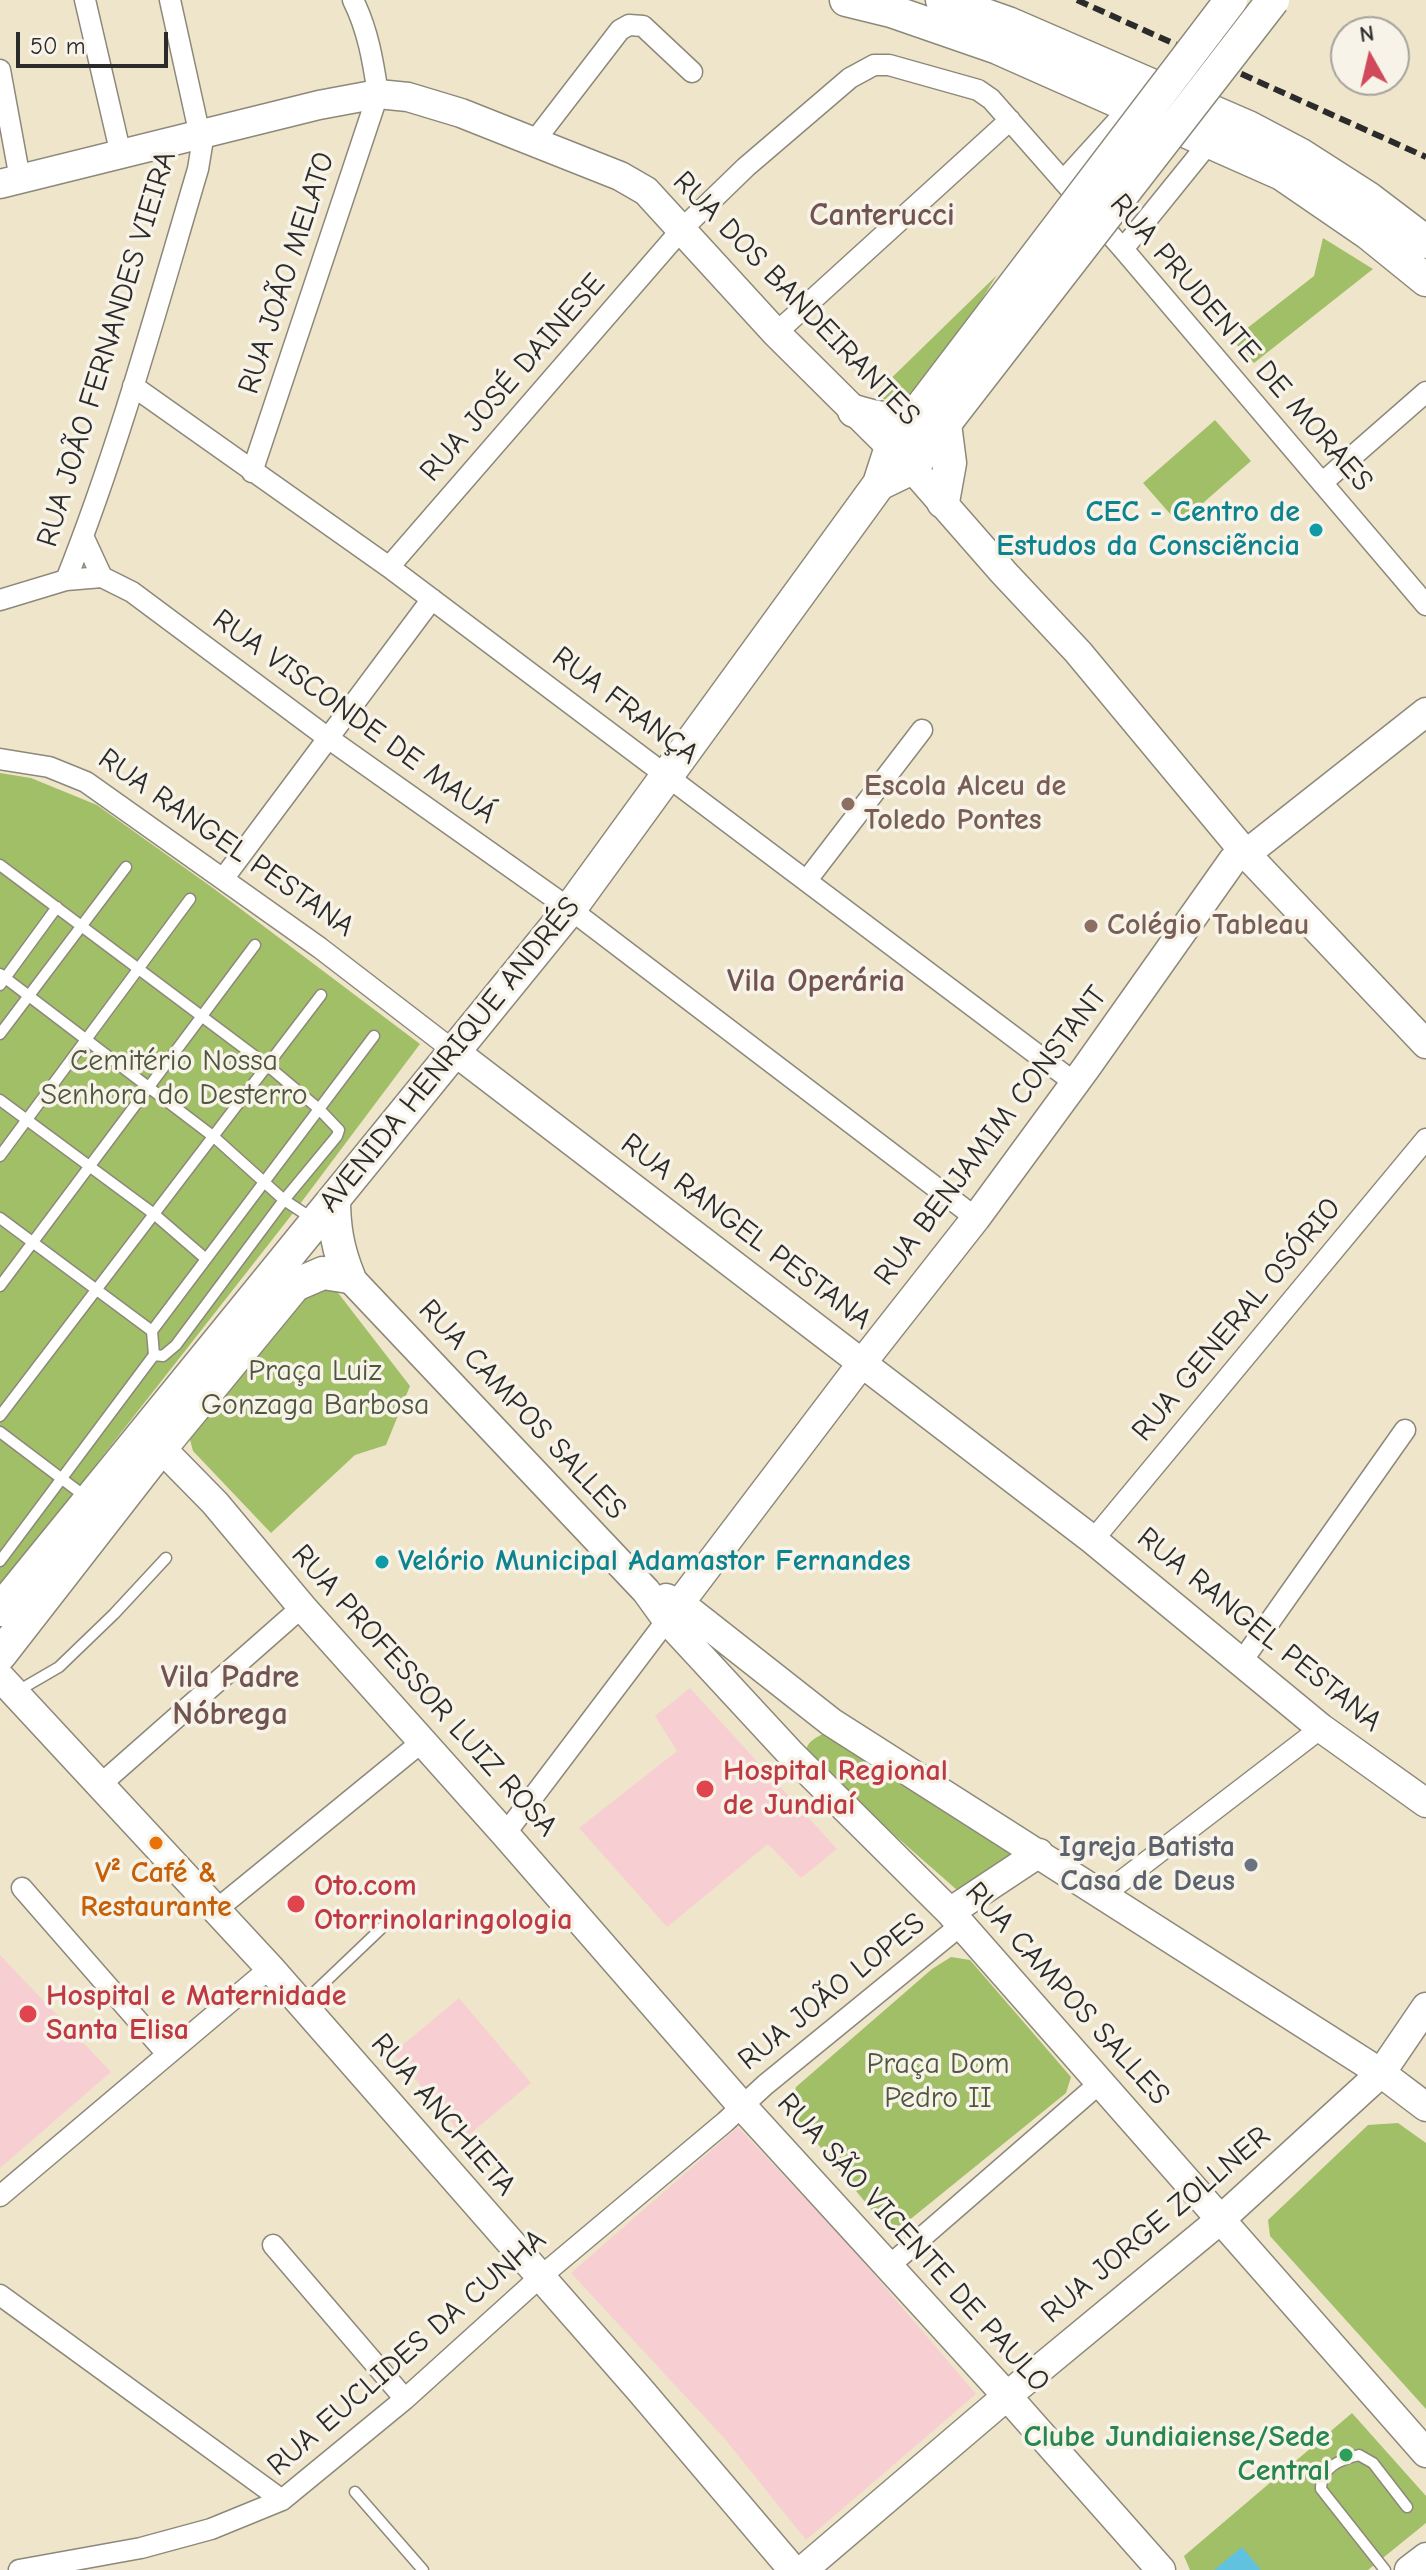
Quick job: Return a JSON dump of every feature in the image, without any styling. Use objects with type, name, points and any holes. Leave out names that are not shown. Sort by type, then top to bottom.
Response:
[{"type":"main road","points":[[846,0],[891,11],[998,48],[1132,105],[1301,155],[1368,198],[1426,242]]},
{"type":"main road","points":[[942,0],[1008,23],[1220,130],[1368,233],[1426,280]]},
{"type":"main road","points":[[902,457],[1231,0]]},
{"type":"main road","points":[[854,411],[883,419],[934,414],[1273,0]]},
{"type":"main road","points":[[934,414],[950,463],[943,502]]},
{"type":"main road","name":"AVENIDA HENRIQUE ANDRÉS","points":[[0,1655],[153,1441],[325,1210],[570,909],[879,484],[902,457]]},
{"type":"main road","points":[[325,1210],[334,1228],[338,1250],[349,1277]]},
{"type":"main road","name":"AVENIDA HENRIQUE ANDRÉS","points":[[0,1626],[9,1611],[9,1599],[295,1285],[323,1273],[349,1277]]},
{"type":"street","points":[[85,0],[121,155]]},
{"type":"street","name":"RUA JOÃO FERNANDES VIEIRA","points":[[66,580],[133,386],[198,169],[202,145],[170,0]]},
{"type":"street","points":[[353,0],[370,46],[378,94]]},
{"type":"street","points":[[533,143],[620,30],[629,25],[643,26],[692,72]]},
{"type":"street","name":"RUA JOSÉ DAINESE","points":[[389,567],[682,229],[746,167],[864,69],[889,65],[978,90],[1010,120]]},
{"type":"street","points":[[0,70],[10,182]]},
{"type":"street","name":"RUA DOS BANDEIRANTES","points":[[10,182],[319,105],[378,94],[408,97],[461,113],[620,176],[646,191],[776,333],[902,457],[943,502],[1078,652],[1246,854],[1423,1034]]},
{"type":"street","name":"RUA JOÃO MELATO","points":[[252,472],[378,94]]},
{"type":"street","points":[[1063,181],[1132,105]]},
{"type":"street","points":[[776,333],[1010,120]]},
{"type":"street","name":"RUA PRUDENTE DE MORAES","points":[[1010,120],[1426,605]]},
{"type":"street","points":[[1123,249],[1220,130]]},
{"type":"street","name":"RUA FRANÇA","points":[[133,386],[389,567],[1075,1083]]},
{"type":"street","points":[[1322,483],[1426,392]]},
{"type":"street","points":[[0,600],[66,580],[102,577],[83,536]]},
{"type":"street","name":"RUA VISCONDE DE MAUÁ","points":[[102,577],[132,592],[328,738],[570,909],[976,1218]]},
{"type":"street","points":[[223,879],[432,599]]},
{"type":"street","name":"RUA BENJAMIM CONSTANT","points":[[505,1834],[862,1363],[976,1218],[1233,860],[1246,854],[1426,712]]},
{"type":"street","points":[[807,880],[922,730]]},
{"type":"street","name":"RUA RANGEL PESTANA","points":[[0,759],[49,767],[86,782],[320,948],[1093,1540],[1321,1728],[1426,1803]]},
{"type":"street","name":"RUA GENERAL OSÓRIO","points":[[1093,1540],[1426,1139]]},
{"type":"street","name":"RUA CAMPOS SALLES","points":[[349,1277],[646,1591],[674,1612],[791,1754],[956,1919],[1426,2453]]},
{"type":"street","points":[[1242,1661],[1405,1430]]},
{"type":"street","name":"RUA PROFESSOR LUIZ ROSA","points":[[153,1441],[215,1503],[302,1607],[742,2106]]},
{"type":"street","points":[[101,1784],[302,1607]]},
{"type":"street","points":[[674,1612],[831,1722],[1381,2073],[1426,2107]]},
{"type":"street","name":"RUA ANCHIETA","points":[[7,1685],[270,1968],[640,2390],[793,2570]]},
{"type":"street","points":[[791,1754],[810,1726],[831,1722]]},
{"type":"street","points":[[1102,1896],[1321,1728]]},
{"type":"street","points":[[216,1910],[423,1741]]},
{"type":"street","points":[[956,1919],[1039,1853]]},
{"type":"street","points":[[22,1888],[167,2054]]},
{"type":"street","name":"RUA JOÃO LOPES","points":[[742,2106],[956,1919]]},
{"type":"street","points":[[0,2196],[270,1968]]},
{"type":"street","name":"RUA JORGE ZOLLNER","points":[[803,2570],[1220,2220],[1381,2073],[1426,2007]]},
{"type":"street","points":[[889,2266],[1101,2082]]},
{"type":"street","name":"RUA SÃO VICENTE DE PAULO","points":[[742,2106],[1161,2570]]},
{"type":"street","name":"RUA EUCLIDES DA CUNHA","points":[[19,2570],[155,2544],[211,2529],[282,2500],[405,2399],[539,2278],[742,2106]]},
{"type":"street","points":[[273,2245],[405,2399]]},
{"type":"street","points":[[0,2295],[282,2500]]},
{"type":"street","points":[[1409,2570],[1426,2557]]},
{"type":"lane","points":[[0,865],[268,1066],[337,1125],[337,1136],[284,1200],[176,1345],[168,1354],[154,1355]]},
{"type":"lane","points":[[0,1034],[126,867]]},
{"type":"lane","points":[[0,1156],[190,899]]},
{"type":"lane","points":[[57,907],[2,979],[31,995],[86,1041],[214,1137],[284,1200],[325,1210]]},
{"type":"lane","points":[[0,1286],[255,945]]},
{"type":"lane","points":[[0,1416],[321,995]]},
{"type":"lane","points":[[0,1561],[154,1355],[152,1331],[374,1036]]},
{"type":"lane","points":[[0,1100],[154,1214],[206,1259]]},
{"type":"lane","points":[[0,1218],[152,1331]]},
{"type":"lane","points":[[0,1432],[78,1491]]},
{"type":"lane","points":[[7,1685],[59,1667],[166,1558]]},
{"type":"lane","points":[[301,2005],[388,1922]]},
{"type":"lane","points":[[1385,2570],[1321,2489],[1321,2479],[1330,2467],[1341,2460],[1359,2455],[1373,2463],[1407,2507]]},
{"type":"lane","points":[[355,2492],[423,2570]]},
{"type":"shaded area","name":"Hospital Regional de Jundiaí","points":[[690,1688],[837,1849],[801,1878],[768,1844],[667,1927],[579,1828],[677,1751],[655,1716]]},
{"type":"shaded area","name":"Hospital e Maternidade Santa Elisa","points":[[0,1955],[111,2072],[0,2168]]},
{"type":"shaded area","points":[[459,1998],[531,2083],[465,2138],[393,2053]]},
{"type":"shaded area","points":[[738,2127],[849,2245],[976,2394],[806,2540],[724,2438],[571,2273]]},
{"type":"green space","points":[[1323,238],[1373,269],[1254,363],[1232,340],[1314,276]]},
{"type":"green space","points":[[997,275],[922,383],[898,401],[886,400],[875,394]]},
{"type":"green space","points":[[1215,420],[1251,461],[1179,524],[1143,483]]},
{"type":"green space","name":"Cemitério Nossa Senhora do Desterro","points":[[0,773],[31,778],[97,805],[420,1044],[297,1208],[0,1587]]},
{"type":"green space","name":"Praça Luiz Gonzaga Barbosa","points":[[325,1276],[410,1386],[386,1445],[355,1455],[271,1533],[193,1451],[189,1436],[197,1420]]},
{"type":"green space","points":[[823,1734],[842,1742],[1017,1852],[957,1890],[808,1759],[809,1744]]},
{"type":"green space","name":"Praça Dom Pedro II","points":[[951,1957],[970,1960],[1071,2077],[1066,2093],[902,2226],[883,2224],[791,2111],[796,2087],[932,1969]]},
{"type":"green space","points":[[1398,2123],[1426,2143],[1426,2409],[1270,2236],[1268,2220],[1368,2125]]},
{"type":"green space","name":"Clube Jundiaiense/Sede Central","points":[[1352,2413],[1426,2496],[1426,2523],[1368,2570],[1190,2570],[1184,2556]]},
{"type":"water","points":[[1242,2547],[1261,2570],[1214,2570]]},
{"type":"railway","points":[[1077,0],[1426,157]]},
{"type":"place","name":"CEC - Centro de Estudos da Consciẽncia","points":[[1316,530]]},
{"type":"place","name":"Escola Alceu de Toledo Pontes","points":[[848,804]]},
{"type":"place","name":"Colégio Tableau","points":[[1091,926]]},
{"type":"place","name":"Velório Municipal Adamastor Fernandes","points":[[382,1562]]},
{"type":"place","name":"Hospital Regional de Jundiaí","points":[[705,1789]]},
{"type":"place","name":"V² Café & Restaurante","points":[[156,1843]]},
{"type":"place","name":"Igreja Batista Casa de Deus","points":[[1251,1865]]},
{"type":"place","name":"Oto.com Otorrinolaringologia","points":[[296,1904]]},
{"type":"place","name":"Hospital e Maternidade Santa Elisa","points":[[28,2014]]},
{"type":"place","name":"Clube Jundiaiense/Sede Central","points":[[1346,2455]]},
{"type":"district","name":"Canterucci","points":[[882,216]]},
{"type":"district","name":"Vila Operária","points":[[816,982]]},
{"type":"district","name":"Vila Padre Nóbrega","points":[[230,1696]]}]
